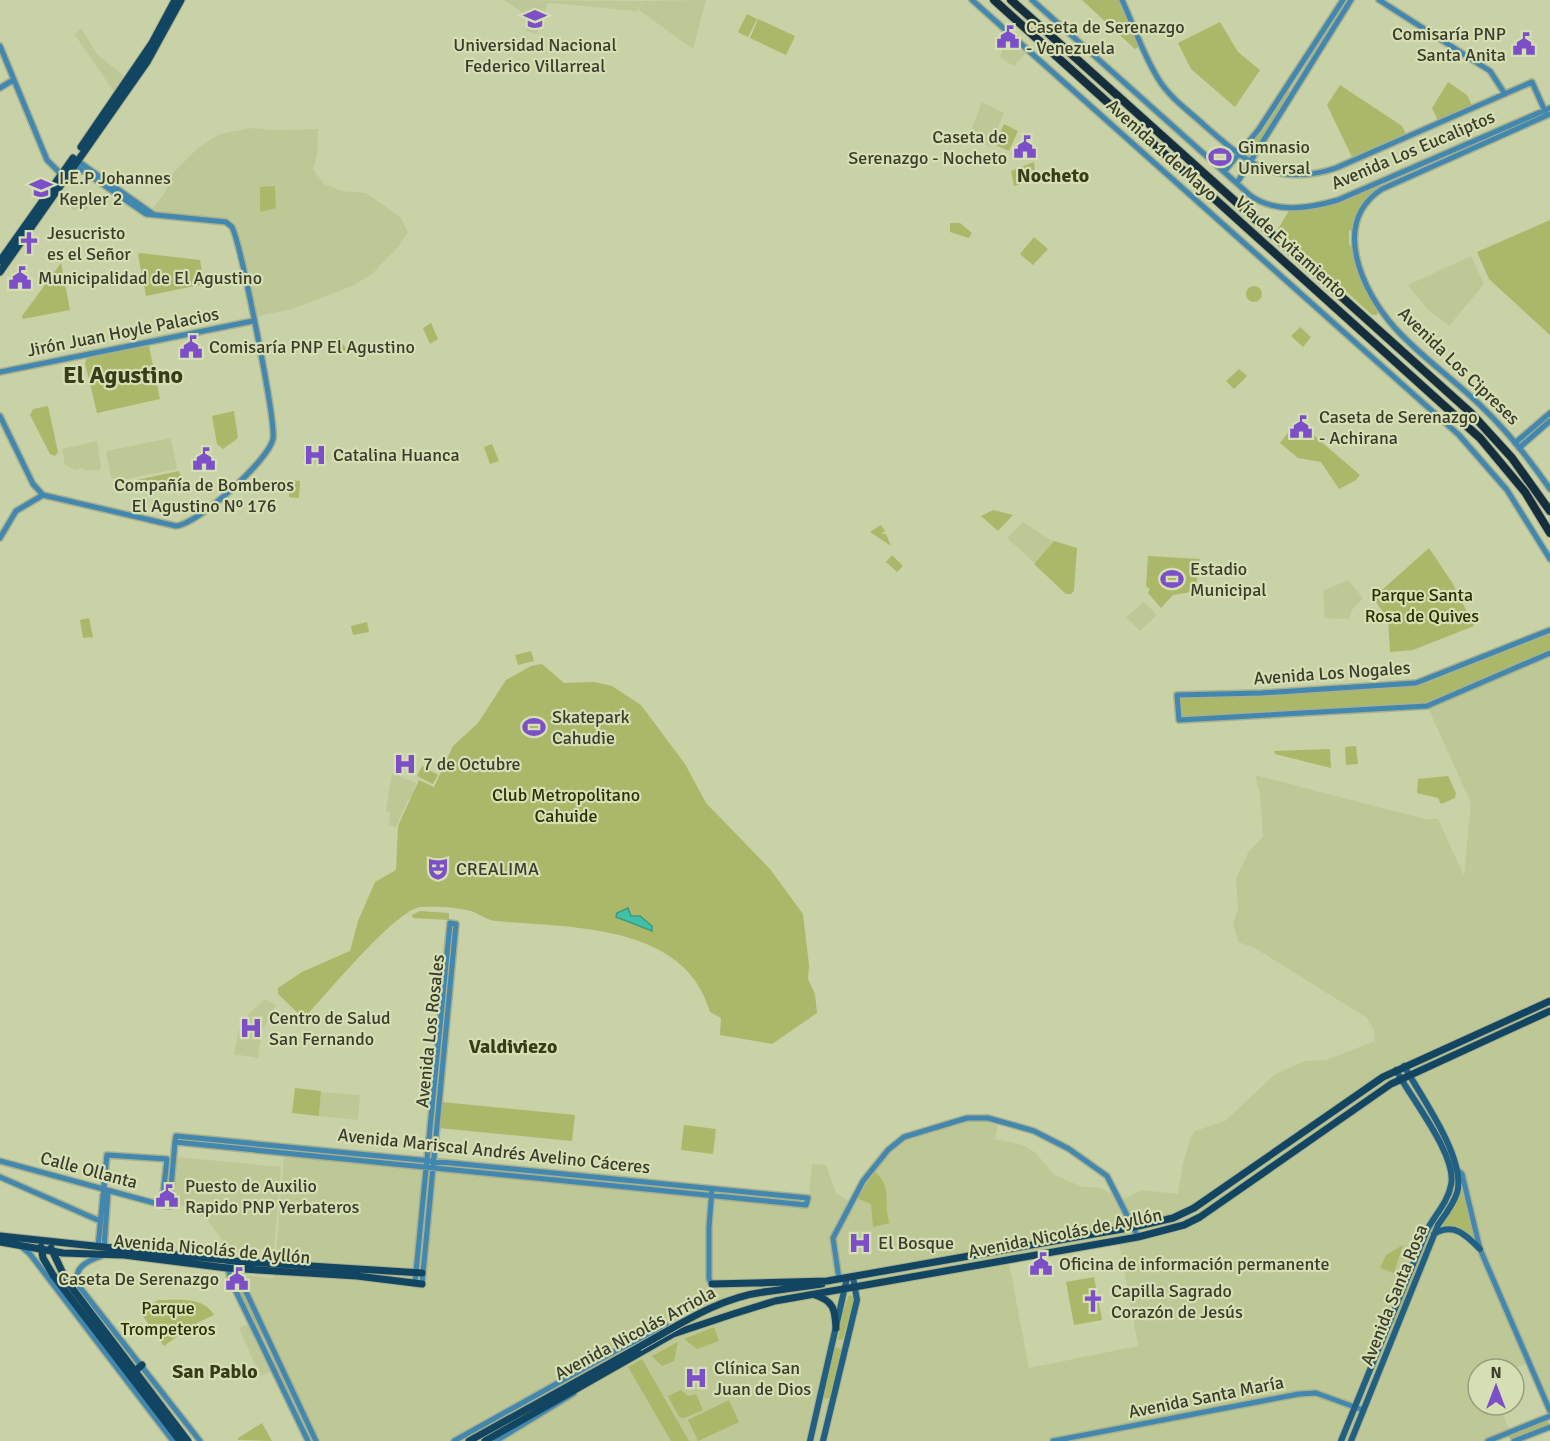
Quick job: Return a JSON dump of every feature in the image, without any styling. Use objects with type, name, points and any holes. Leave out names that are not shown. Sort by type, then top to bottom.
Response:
[{"type":"highway","name":"Vía de Evitamiento","points":[[994,0],[1480,438],[1525,492],[1550,533]]},
{"type":"highway","name":"Vía de Evitamiento","points":[[1011,0],[1471,413],[1512,458],[1550,511]]},
{"type":"main road","points":[[91,137],[152,43],[175,0]]},
{"type":"main road","points":[[0,261],[151,55],[181,0]]},
{"type":"main road","points":[[0,272],[63,176]]},
{"type":"main road","name":"Avenida Nicolás de Ayllón","points":[[712,1284],[827,1281],[1134,1227],[1173,1218],[1194,1208],[1396,1070],[1550,1001]]},
{"type":"main road","name":"Avenida Nicolás de Ayllón","points":[[677,1333],[775,1301],[1138,1237],[1173,1228],[1200,1216],[1400,1078],[1550,1011]]},
{"type":"main road","points":[[1404,1066],[1456,1158],[1455,1169]]},
{"type":"main road","points":[[1396,1070],[1455,1169]]},
{"type":"main road","name":"Avenida Santa Rosa","points":[[1351,1441],[1434,1234],[1457,1193],[1455,1169]]},
{"type":"main road","name":"Avenida Santa Rosa","points":[[1341,1441],[1427,1230],[1451,1187],[1455,1169]]},
{"type":"main road","points":[[1434,1234],[1440,1230],[1457,1229],[1480,1248]]},
{"type":"main road","name":"Avenida Nicolás de Ayllón","points":[[0,1236],[42,1241],[51,1247]]},
{"type":"main road","points":[[42,1241],[41,1250],[53,1275],[180,1441]]},
{"type":"main road","name":"Avenida Nicolás de Ayllón","points":[[0,1242],[41,1250],[51,1247],[102,1250],[419,1283]]},
{"type":"main road","points":[[51,1247],[66,1280],[100,1319],[135,1371],[188,1441]]},
{"type":"main road","name":"Avenida Nicolás de Ayllón","points":[[238,1265],[419,1273]]},
{"type":"main road","points":[[823,1441],[857,1300],[856,1288],[850,1277]]},
{"type":"main road","points":[[810,1441],[845,1289],[850,1277]]},
{"type":"main road","name":"Avenida Nicolás Arriola","points":[[469,1441],[718,1304],[735,1297],[798,1288],[827,1281]]},
{"type":"main road","points":[[812,1295],[823,1298],[834,1307],[836,1328]]},
{"type":"main road","points":[[667,1326],[673,1325],[677,1333]]},
{"type":"main road","name":"Avenida Nicolás Arriola","points":[[485,1441],[677,1333]]},
{"type":"main road","points":[[833,1342],[846,1345]]},
{"type":"main road","points":[[566,1387],[576,1378],[616,1356],[622,1349]]},
{"type":"main road","points":[[135,1371],[142,1365]]},
{"type":"main road","points":[[509,1412],[528,1408]]},
{"type":"street","name":"Avenida 1 de Mayo","points":[[972,0],[1459,435],[1507,490],[1550,559]]},
{"type":"street","name":"Avenida Los Eucaliptos","points":[[1032,0],[1224,172],[1258,201],[1269,205],[1289,208],[1324,204],[1548,112]]},
{"type":"street","points":[[1122,0],[1158,79],[1168,92],[1249,163],[1284,175],[1319,174],[1532,82],[1548,112]]},
{"type":"street","points":[[1224,172],[1288,86],[1343,0]]},
{"type":"street","points":[[1237,183],[1351,0]]},
{"type":"street","points":[[1380,0],[1490,71],[1505,94]]},
{"type":"street","points":[[0,45],[1,54],[47,160],[63,176]]},
{"type":"street","points":[[0,88],[13,80]]},
{"type":"street","name":"Avenida Los Eucaliptos","points":[[1374,194],[1548,112]]},
{"type":"street","points":[[0,416],[33,484],[43,495],[183,526],[252,469],[272,444],[274,432],[232,227],[226,222],[146,214],[74,161]]},
{"type":"street","name":"Avenida Los Cipreses","points":[[1374,194],[1360,210],[1353,235],[1359,266],[1371,293],[1396,329],[1485,409],[1517,445],[1550,489]]},
{"type":"street","name":"Jirón Juan Hoyle Palacios","points":[[0,372],[253,321]]},
{"type":"street","points":[[1517,445],[1550,413]]},
{"type":"street","points":[[1517,445],[1550,421]]},
{"type":"street","points":[[0,538],[16,511],[43,495]]},
{"type":"street","name":"Avenida Los Nogales","points":[[1550,630],[1416,683],[1291,692],[1177,695],[1179,720],[1427,706],[1550,653]]},
{"type":"street","name":"Avenida Los Rosales","points":[[419,1283],[453,924]]},
{"type":"street","points":[[839,1279],[833,1238],[863,1181],[888,1150],[903,1137],[949,1122],[988,1118],[1053,1139],[1107,1176],[1138,1237]]},
{"type":"street","name":"Avenida Mariscal Andrés Avelino Cáceres","points":[[176,1139],[430,1159],[808,1198],[806,1205],[711,1197],[176,1139]]},
{"type":"street","name":"Calle Ollanta","points":[[0,1161],[170,1206],[176,1139]]},
{"type":"street","points":[[102,1250],[107,1155],[166,1159],[162,1205]]},
{"type":"street","points":[[1455,1169],[1465,1184],[1480,1248],[1550,1411]]},
{"type":"street","points":[[0,1177],[100,1221]]},
{"type":"street","points":[[712,1189],[709,1271],[712,1284]]},
{"type":"street","points":[[102,1250],[100,1221],[105,1190]]},
{"type":"street","points":[[780,1195],[780,1203]]},
{"type":"street","points":[[20,1245],[30,1254],[173,1441]]},
{"type":"street","points":[[102,1250],[84,1263],[77,1277],[81,1289],[100,1319],[112,1329],[142,1365],[200,1441]]},
{"type":"street","points":[[228,1264],[259,1338],[308,1441]]},
{"type":"street","points":[[238,1265],[240,1279],[316,1441]]},
{"type":"street","points":[[454,1441],[667,1326]]},
{"type":"street","points":[[259,1338],[266,1335]]},
{"type":"street","points":[[496,1441],[600,1376]]},
{"type":"street","name":"Avenida Santa María","points":[[1053,1441],[1299,1394],[1316,1393],[1363,1410]]},
{"type":"street","points":[[1488,1441],[1550,1416]]},
{"type":"street","points":[[1514,1441],[1550,1427]]},
{"type":"shaded area","points":[[504,0],[706,0],[693,49],[639,10],[643,1],[637,11],[548,3],[537,34],[526,31],[527,16]]},
{"type":"shaded area","points":[[81,28],[97,54],[124,76],[114,92],[75,35]]},
{"type":"shaded area","points":[[1010,40],[1025,54],[1014,66],[1000,58],[1003,45],[1006,46]]},
{"type":"shaded area","points":[[982,102],[1004,113],[990,147],[969,136]]},
{"type":"shaded area","points":[[251,128],[318,129],[317,155],[313,169],[324,184],[341,191],[366,193],[400,217],[408,232],[399,246],[372,274],[352,286],[292,309],[254,317],[236,225],[229,219],[159,214],[152,209],[164,194],[172,174],[198,148],[220,134]]},
{"type":"shaded area","points":[[78,193],[90,201],[87,210],[71,210],[73,200]]},
{"type":"shaded area","points":[[1471,256],[1484,284],[1449,326],[1428,310],[1408,285]]},
{"type":"shaded area","points":[[171,438],[177,469],[121,480],[111,478],[106,451]]},
{"type":"shaded area","points":[[97,441],[101,466],[99,471],[83,468],[76,470],[65,465],[62,449]]},
{"type":"shaded area","name":"Catalina Huanca","points":[[326,448],[328,459],[312,465],[302,458],[305,451]]},
{"type":"shaded area","points":[[1023,522],[1053,542],[1035,563],[1007,538]]},
{"type":"shaded area","points":[[1348,580],[1363,598],[1352,610],[1349,619],[1325,618],[1323,591]]},
{"type":"shaded area","points":[[1144,602],[1157,615],[1140,631],[1126,617]]},
{"type":"shaded area","points":[[1550,653],[1550,1402],[1533,1361],[1526,1364],[1526,1357],[1466,1357],[1466,1417],[1504,1417],[1510,1431],[1486,1441],[319,1441],[241,1275],[274,1278],[284,1155],[808,1206],[812,1164],[826,1165],[836,1193],[852,1203],[864,1182],[892,1148],[909,1136],[969,1119],[998,1123],[995,1139],[1023,1145],[1036,1153],[1054,1175],[1083,1187],[1097,1187],[1124,1199],[1141,1190],[1178,1194],[1184,1159],[1195,1131],[1225,1121],[1274,1075],[1304,1061],[1326,1060],[1375,1041],[1374,1030],[1367,1018],[1255,948],[1238,942],[1233,924],[1238,909],[1236,878],[1249,851],[1263,837],[1260,793],[1255,775],[1425,819],[1438,819],[1464,876],[1471,803],[1429,710],[1431,706]],"holes":[[[1119,1243],[1138,1346],[1029,1368],[1009,1263]]]},
{"type":"shaded area","points":[[392,773],[416,783],[412,798],[408,800],[396,827],[389,825],[390,812],[386,811]]},
{"type":"shaded area","name":"Centro de Salud San Fernando","points":[[265,999],[276,1005],[262,1031],[258,1058],[234,1054],[239,1030],[251,1012]]},
{"type":"shaded area","points":[[321,1092],[360,1095],[358,1120],[319,1116]]},
{"type":"shaded area","points":[[177,1157],[281,1167],[274,1249],[247,1249],[247,1255],[227,1252],[219,1235],[207,1220],[191,1209],[173,1203]]},
{"type":"shaded area","points":[[250,1323],[272,1371],[260,1376],[239,1328]]},
{"type":"green space","points":[[1082,0],[1119,0],[1140,46],[1135,49]]},
{"type":"green space","points":[[747,14],[757,19],[748,37],[738,32]]},
{"type":"green space","points":[[758,19],[795,36],[786,55],[750,38]]},
{"type":"green space","points":[[1220,22],[1238,52],[1260,70],[1235,107],[1191,69],[1178,43]]},
{"type":"green space","points":[[1448,82],[1467,95],[1472,105],[1438,120],[1432,108]]},
{"type":"green space","points":[[1340,85],[1402,126],[1406,134],[1352,157],[1327,105]]},
{"type":"green space","points":[[1288,91],[1292,92],[1250,157],[1246,156],[1245,151],[1264,129]]},
{"type":"green space","points":[[1004,124],[1018,131],[1009,151],[995,145]]},
{"type":"green space","points":[[1034,162],[1036,180],[1014,186],[1011,171]]},
{"type":"green space","points":[[1430,162],[1372,194],[1360,208],[1352,231],[1349,230],[1349,243],[1379,309],[1377,315],[1372,315],[1278,229],[1290,209],[1329,205]]},
{"type":"green space","points":[[275,186],[276,208],[260,212],[260,187]]},
{"type":"green space","points":[[1550,220],[1550,335],[1489,279],[1477,252]]},
{"type":"green space","points":[[950,223],[960,223],[972,233],[969,238],[950,232]]},
{"type":"green space","points":[[1034,237],[1048,249],[1033,265],[1020,254]]},
{"type":"green space","points":[[140,253],[200,260],[204,284],[146,296],[138,255]]},
{"type":"green space","points":[[61,263],[70,310],[23,319],[22,316]]},
{"type":"green space","points":[[1254,286],[1262,294],[1254,302],[1246,294]]},
{"type":"green space","points":[[431,323],[438,339],[430,344],[423,328]]},
{"type":"green space","points":[[1300,327],[1311,337],[1303,347],[1291,336]]},
{"type":"green space","points":[[338,337],[347,350],[339,355],[331,342]]},
{"type":"green space","points":[[149,346],[160,399],[97,413],[85,363],[87,358]]},
{"type":"green space","points":[[1239,369],[1247,376],[1234,389],[1226,381]]},
{"type":"green space","points":[[48,406],[58,452],[55,456],[50,454],[30,415],[33,409]]},
{"type":"green space","points":[[234,411],[238,438],[223,449],[217,444],[212,416]]},
{"type":"green space","points":[[1297,421],[1360,475],[1356,480],[1339,489],[1321,462],[1298,458],[1280,443]]},
{"type":"green space","points":[[492,444],[499,461],[490,464],[484,447]]},
{"type":"green space","points":[[179,471],[184,486],[176,491],[137,484],[137,480]]},
{"type":"green space","points":[[290,480],[300,481],[299,498],[289,497]]},
{"type":"green space","points":[[993,510],[1013,515],[998,531],[981,516]]},
{"type":"green space","points":[[881,525],[885,531],[881,534],[886,534],[891,546],[870,532]]},
{"type":"green space","points":[[1054,541],[1077,548],[1074,591],[1071,594],[1066,594],[1034,564]]},
{"type":"green space","name":"Parque Santa Rosa de Quives","points":[[1429,548],[1453,584],[1474,626],[1413,650],[1390,652],[1388,619],[1373,598]]},
{"type":"green space","points":[[892,555],[903,566],[897,572],[886,562]]},
{"type":"green space","name":"Estadio Municipal","points":[[1148,556],[1200,559],[1201,573],[1197,574],[1197,591],[1173,595],[1161,608],[1148,593],[1150,589],[1146,586]]},
{"type":"green space","points":[[89,618],[93,637],[83,638],[80,620]]},
{"type":"green space","points":[[367,622],[369,632],[353,635],[351,626]]},
{"type":"green space","points":[[1550,631],[1550,650],[1430,703],[1179,718],[1178,696],[1416,686]]},
{"type":"green space","points":[[531,651],[534,661],[518,665],[515,655]]},
{"type":"green space","name":"Club Metropolitano Cahuide","points":[[542,664],[564,683],[594,682],[612,686],[641,705],[685,764],[706,803],[770,869],[803,914],[809,965],[808,979],[815,994],[817,1013],[772,1044],[720,1035],[721,1018],[710,1012],[697,983],[677,961],[651,946],[622,936],[590,929],[496,921],[471,911],[439,907],[421,907],[410,911],[396,922],[379,936],[306,1016],[301,1016],[278,994],[278,988],[302,972],[350,951],[358,921],[375,882],[396,870],[398,826],[419,780],[434,787],[453,746],[478,723],[506,680],[531,666]]},
{"type":"green space","points":[[1356,746],[1358,764],[1346,765],[1345,747]]},
{"type":"green space","points":[[1330,749],[1331,768],[1275,754],[1274,751]]},
{"type":"green space","points":[[422,766],[438,775],[433,784],[417,776]]},
{"type":"green space","points":[[1448,776],[1456,793],[1455,798],[1441,804],[1438,798],[1417,793],[1418,779]]},
{"type":"green space","points":[[420,911],[449,913],[449,920],[413,918],[412,915]]},
{"type":"green space","points":[[295,1088],[321,1091],[319,1116],[292,1113]]},
{"type":"green space","points":[[442,1102],[575,1115],[572,1141],[439,1128]]},
{"type":"green space","points":[[684,1125],[716,1129],[713,1154],[681,1150]]},
{"type":"green space","points":[[875,1172],[881,1178],[886,1190],[890,1223],[873,1227],[871,1204],[856,1198]]},
{"type":"green space","points":[[588,1177],[709,1189],[708,1193],[588,1180]]},
{"type":"green space","points":[[1460,1177],[1475,1241],[1468,1236],[1441,1229],[1438,1225],[1453,1207]]},
{"type":"green space","points":[[1453,1189],[1455,1191],[1430,1234],[1396,1325],[1392,1324],[1431,1225]]},
{"type":"green space","points":[[1403,1245],[1394,1273],[1380,1268],[1386,1255]]},
{"type":"green space","points":[[235,1277],[238,1277],[262,1335],[259,1335]]},
{"type":"green space","points":[[1094,1277],[1102,1320],[1074,1325],[1066,1282]]},
{"type":"green space","points":[[849,1295],[853,1296],[853,1301],[843,1339],[839,1340],[836,1336],[839,1337],[840,1320]]},
{"type":"green space","name":"Parque Trompeteros","points":[[158,1300],[197,1302],[204,1305],[214,1315],[191,1326],[164,1346],[140,1312]]},
{"type":"green space","points":[[714,1327],[719,1341],[697,1349],[684,1339]]},
{"type":"green space","points":[[678,1342],[674,1361],[662,1366],[652,1356]]},
{"type":"green space","points":[[834,1347],[842,1349],[830,1398],[826,1399],[822,1396]]},
{"type":"green space","points":[[642,1359],[689,1441],[671,1441],[628,1367]]},
{"type":"green space","points":[[681,1390],[688,1396],[696,1394],[703,1410],[684,1418],[679,1417],[668,1396]]},
{"type":"green space","points":[[729,1400],[739,1422],[698,1441],[688,1420]]},
{"type":"green space","points":[[1548,1420],[1549,1424],[1510,1439],[1508,1436]]},
{"type":"green space","points":[[262,1423],[272,1441],[238,1440],[238,1438]]},
{"type":"water","points":[[628,908],[631,916],[640,916],[652,926],[652,931],[616,917],[617,913]]},
{"type":"place","name":"Universidad Nacional Federico Villarreal","points":[[535,19]]},
{"type":"place","name":"Caseta de Serenazgo - Venezuela","points":[[1008,37]]},
{"type":"place","name":"Comisaría PNP Santa Anita","points":[[1524,44]]},
{"type":"place","name":"Caseta de Serenazgo - Nocheto","points":[[1025,147]]},
{"type":"place","name":"Gimnasio Universal","points":[[1220,157]]},
{"type":"place","name":"I.E.P Johannes Kepler 2","points":[[41,188]]},
{"type":"place","name":"Jesucristo es el Señor","points":[[29,243]]},
{"type":"place","name":"Municipalidad de El Agustino","points":[[20,278]]},
{"type":"place","name":"Comisaría PNP El Agustino","points":[[191,347]]},
{"type":"place","name":"Caseta de Serenazgo - Achirana","points":[[1301,427]]},
{"type":"place","name":"Catalina Huanca","points":[[315,455]]},
{"type":"place","name":"Compañía de Bomberos El Agustino Nº 176","points":[[204,459]]},
{"type":"place","name":"Estadio Municipal","points":[[1172,579]]},
{"type":"place","name":"Skatepark Cahudie","points":[[534,727]]},
{"type":"place","name":"7 de Octubre","points":[[405,764]]},
{"type":"place","name":"CREALIMA","points":[[438,869]]},
{"type":"place","name":"Centro de Salud San Fernando","points":[[251,1028]]},
{"type":"place","name":"Puesto de Auxilio Rapido PNP Yerbateros","points":[[167,1196]]},
{"type":"place","name":"El Bosque","points":[[860,1243]]},
{"type":"place","name":"Oficina de información permanente","points":[[1041,1264]]},
{"type":"place","name":"Caseta De Serenazgo","points":[[237,1279]]},
{"type":"place","name":"Capilla Sagrado Corazón de Jesús","points":[[1093,1301]]},
{"type":"place","name":"Clínica San Juan de Dios","points":[[696,1378]]},
{"type":"district","name":"Nocheto","points":[[1053,175]]},
{"type":"district","name":"El Agustino","points":[[123,375]]},
{"type":"district","name":"Valdiviezo","points":[[513,1046]]},
{"type":"district","name":"San Pablo","points":[[215,1371]]}]
